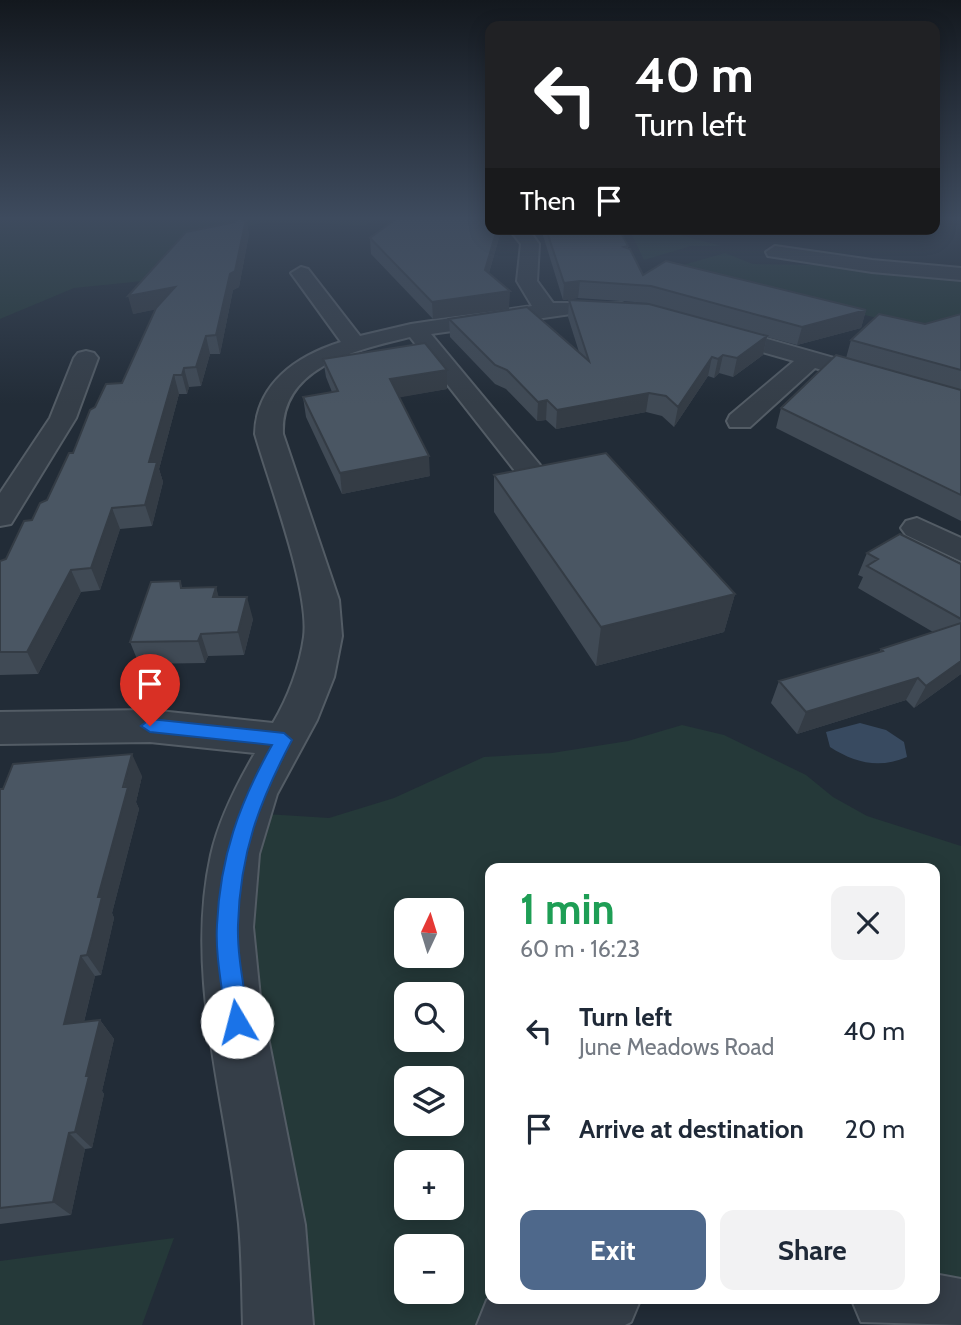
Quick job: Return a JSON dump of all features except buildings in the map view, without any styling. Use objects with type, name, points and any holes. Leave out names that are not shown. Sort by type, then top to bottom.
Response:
[{"type":"street","points":[[307,281],[354,344]]},
{"type":"street","points":[[525,281],[532,295],[548,310]]},
{"type":"street","points":[[278,1325],[272,1225],[233,997],[227,927],[235,854],[255,793],[314,677],[323,636],[321,600],[269,434],[268,416],[274,399],[287,381],[306,367],[354,344],[548,310],[601,307],[674,320],[961,402]]},
{"type":"street","points":[[417,331],[525,465]]},
{"type":"street","points":[[0,517],[64,418],[86,358]]},
{"type":"street","points":[[740,421],[812,358]]},
{"type":"street","points":[[917,528],[961,551]]},
{"type":"street","points":[[0,728],[150,726],[284,740]]},
{"type":"street","points":[[512,1325],[586,1304]]},
{"type":"street","points":[[914,1304],[961,1314]]},
{"type":"green space","points":[[0,281],[143,281],[74,288],[0,319]]},
{"type":"green space","points":[[725,281],[961,281],[961,320],[914,327]]},
{"type":"green space","points":[[682,725],[724,735],[806,775],[833,797],[867,816],[961,846],[961,1314],[940,1302],[940,863],[485,863],[485,1304],[495,1304],[512,1325],[278,1325],[233,997],[248,813],[329,818],[394,798],[484,757],[552,753],[628,741]]},
{"type":"green space","points":[[174,1238],[142,1325],[0,1325],[0,1261]]},
{"type":"water","points":[[860,723],[886,730],[904,742],[907,757],[887,763],[867,762],[849,757],[830,747],[826,732]]},
{"type":"route","points":[[150,726],[284,740],[255,793],[235,854],[227,927],[237,1022]]}]
